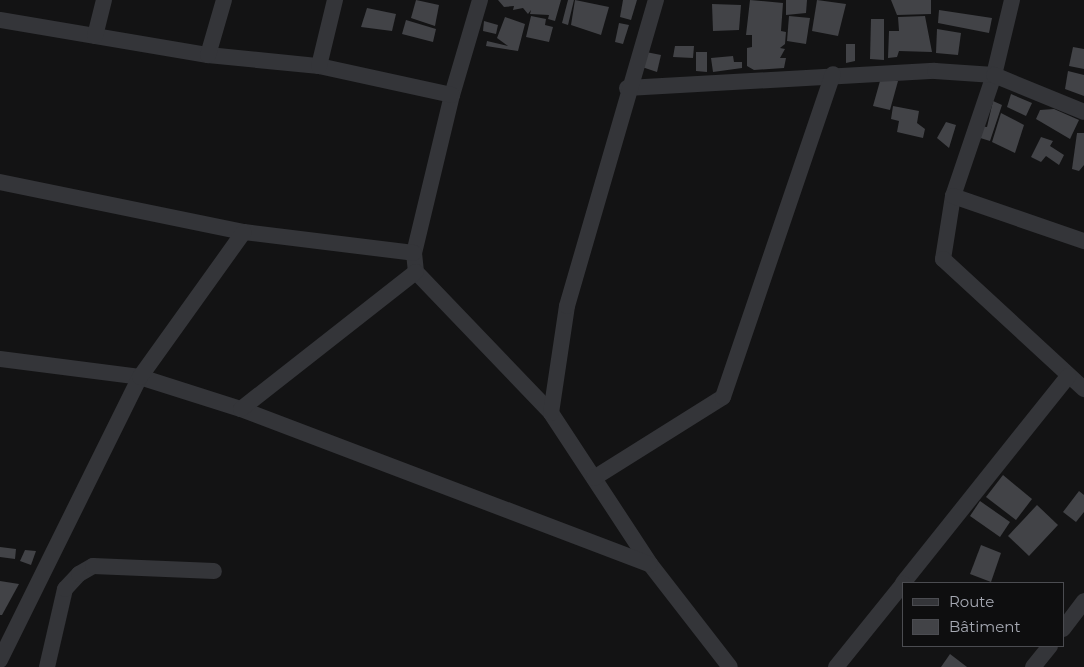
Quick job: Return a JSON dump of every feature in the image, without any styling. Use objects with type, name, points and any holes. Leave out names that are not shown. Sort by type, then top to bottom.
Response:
[{"type":"street","points":[[95,36],[104,0]]},
{"type":"street","points":[[208,55],[224,0]]},
{"type":"street","points":[[318,66],[335,0]]},
{"type":"street","points":[[480,0],[452,95],[414,253],[416,272],[551,413],[650,564],[730,667]]},
{"type":"street","points":[[551,413],[567,306],[627,88],[656,0]]},
{"type":"street","points":[[1012,0],[994,75],[953,196],[943,259],[1084,389]]},
{"type":"street","points":[[0,20],[208,55],[318,66],[452,95]]},
{"type":"street","points":[[627,88],[833,74],[994,75],[1084,112]]},
{"type":"street","points":[[594,478],[723,397],[833,74]]},
{"type":"street","points":[[0,182],[244,232],[414,253]]},
{"type":"street","points":[[953,196],[1084,241]]},
{"type":"street","points":[[0,660],[140,377],[244,232]]},
{"type":"street","points":[[241,409],[416,272]]},
{"type":"street","points":[[0,360],[140,377],[241,409],[650,564]]},
{"type":"street","points":[[904,582],[1068,376]]},
{"type":"street","points":[[47,667],[65,589],[79,574],[93,566],[214,571]]},
{"type":"street","points":[[836,667],[902,584]]},
{"type":"street","points":[[1064,628],[1084,602]]},
{"type":"street","points":[[1033,667],[1049,647]]},
{"type":"building","points":[[416,0],[439,5],[435,26],[411,18]]},
{"type":"building","points":[[498,0],[561,0],[555,21],[548,19],[549,15],[530,14],[531,10],[528,14],[523,8],[513,10],[514,6],[504,7]]},
{"type":"building","points":[[568,0],[574,0],[568,25],[562,23]]},
{"type":"building","points":[[575,0],[609,7],[601,35],[571,25]]},
{"type":"building","points":[[623,0],[637,0],[631,20],[620,17]]},
{"type":"building","points":[[750,0],[783,3],[781,31],[786,32],[785,44],[780,48],[785,49],[780,58],[786,58],[784,68],[754,70],[747,66],[747,48],[752,47],[752,35],[746,35]]},
{"type":"building","points":[[786,0],[807,0],[806,13],[786,15]]},
{"type":"building","points":[[817,0],[846,4],[838,36],[812,31]]},
{"type":"building","points":[[891,0],[931,0],[931,14],[897,15]]},
{"type":"building","points":[[712,4],[741,5],[739,30],[713,31]]},
{"type":"building","points":[[367,8],[396,14],[392,31],[361,27]]},
{"type":"building","points":[[939,10],[992,18],[989,33],[938,23]]},
{"type":"building","points":[[531,16],[546,19],[545,25],[553,27],[549,42],[526,37]]},
{"type":"building","points":[[789,16],[810,18],[806,44],[787,41]]},
{"type":"building","points":[[925,16],[932,52],[899,51],[897,57],[888,58],[889,31],[899,31],[898,17]]},
{"type":"building","points":[[505,17],[525,24],[518,51],[486,46],[487,41],[508,46],[497,38]]},
{"type":"building","points":[[871,19],[884,19],[884,60],[870,59]]},
{"type":"building","points":[[406,20],[436,29],[433,42],[402,34]]},
{"type":"building","points":[[484,21],[498,25],[496,34],[483,31]]},
{"type":"building","points":[[619,23],[629,25],[623,44],[615,42]]},
{"type":"building","points":[[937,29],[961,33],[958,55],[936,53]]},
{"type":"building","points":[[846,44],[855,44],[855,61],[846,63]]},
{"type":"building","points":[[675,46],[694,46],[693,58],[673,57]]},
{"type":"building","points":[[1073,47],[1084,49],[1084,69],[1069,66]]},
{"type":"building","points":[[646,52],[661,55],[657,72],[642,67]]},
{"type":"building","points":[[696,52],[707,52],[707,72],[696,71]]},
{"type":"building","points":[[733,56],[734,62],[742,62],[742,68],[713,72],[711,58]]},
{"type":"building","points":[[1068,71],[1084,75],[1084,96],[1065,89]]},
{"type":"building","points":[[880,81],[898,81],[890,110],[873,106]]},
{"type":"building","points":[[1011,94],[1032,103],[1026,116],[1007,107]]},
{"type":"building","points":[[993,101],[1002,105],[990,141],[977,137],[980,126],[987,127]]},
{"type":"building","points":[[893,106],[919,111],[917,123],[925,129],[923,138],[897,132],[899,121],[891,119]]},
{"type":"building","points":[[1054,109],[1079,120],[1070,139],[1036,119],[1040,110]]},
{"type":"building","points":[[1001,113],[1024,125],[1015,153],[992,142]]},
{"type":"building","points":[[946,122],[956,125],[949,148],[937,138]]},
{"type":"building","points":[[1077,133],[1084,133],[1084,165],[1079,171],[1072,169]]},
{"type":"building","points":[[1041,137],[1053,141],[1050,146],[1064,155],[1059,165],[1046,156],[1041,162],[1031,157]]},
{"type":"building","points":[[1003,475],[1032,499],[1016,520],[986,497]]},
{"type":"building","points":[[1079,491],[1084,495],[1084,512],[1076,522],[1063,512]]},
{"type":"building","points":[[980,501],[1010,522],[1000,537],[970,516]]},
{"type":"building","points":[[1037,505],[1058,525],[1029,556],[1008,536]]},
{"type":"building","points":[[981,545],[1001,553],[991,582],[970,574]]},
{"type":"building","points":[[0,547],[16,549],[15,559],[0,557]]},
{"type":"building","points":[[25,550],[36,551],[31,565],[20,561]]},
{"type":"building","points":[[0,581],[19,584],[2,615],[0,615]]},
{"type":"building","points":[[950,654],[967,667],[941,667]]}]
